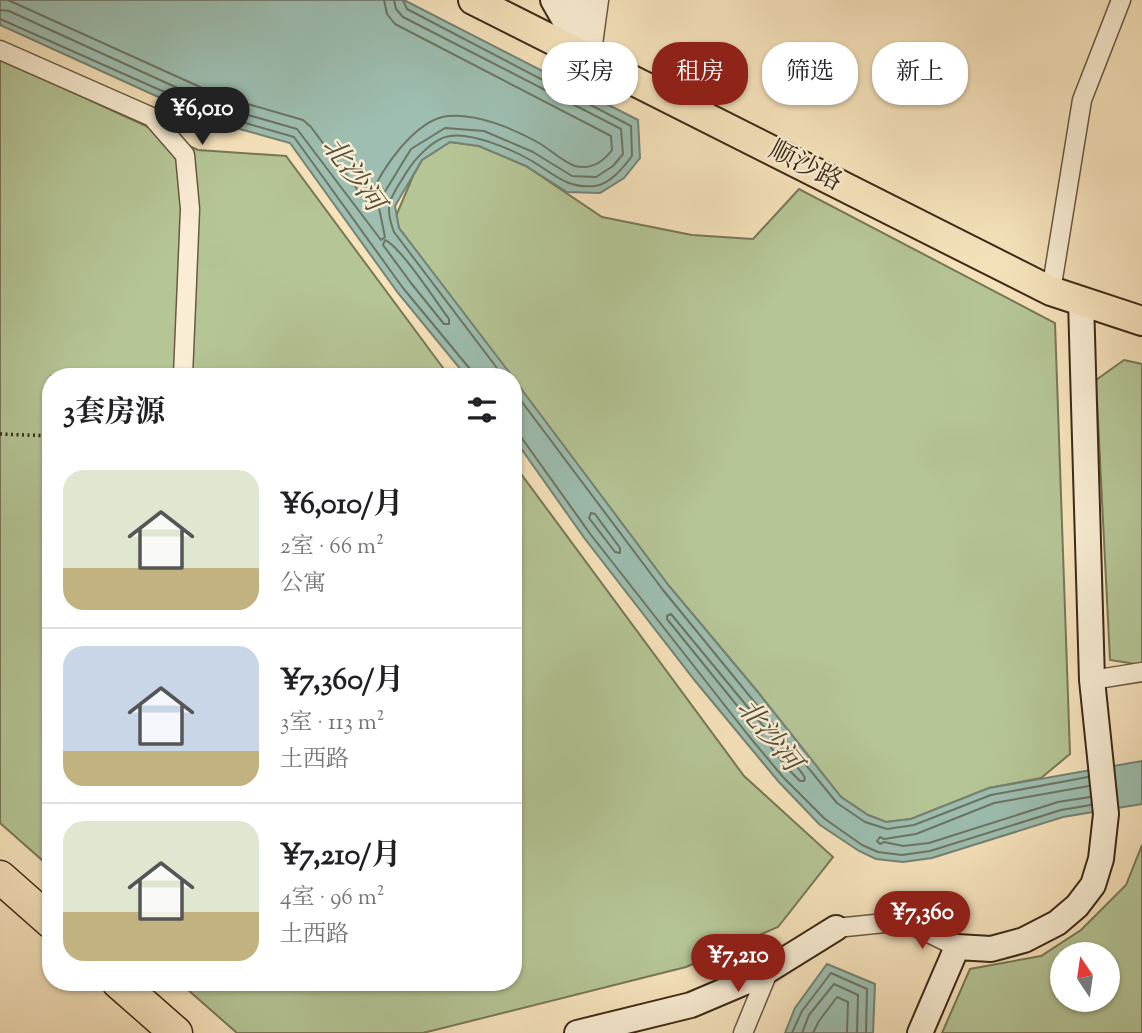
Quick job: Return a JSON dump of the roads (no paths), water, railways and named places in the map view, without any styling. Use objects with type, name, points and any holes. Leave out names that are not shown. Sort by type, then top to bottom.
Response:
[{"type":"highway","points":[[0,877],[42,914]]},
{"type":"highway","points":[[128,991],[176,1033]]},
{"type":"main road","name":"顺沙路","points":[[473,0],[511,10],[563,42]]},
{"type":"main road","name":"顺沙路","points":[[638,82],[1051,291],[1142,321]]},
{"type":"street","points":[[553,0],[579,42]]},
{"type":"street","points":[[578,0],[585,42]]},
{"type":"street","points":[[591,42],[599,0]]},
{"type":"street","points":[[1051,291],[1082,100],[1121,0]]},
{"type":"street","points":[[0,50],[152,117],[185,155],[190,209],[183,368]]},
{"type":"street","points":[[577,1033],[691,1005],[769,970],[836,928],[904,921],[957,947],[991,949],[1024,940],[1057,923],[1077,906],[1093,885],[1101,859],[1106,814],[1092,680],[1081,301]]},
{"type":"street","points":[[1092,680],[1142,672]]},
{"type":"street","points":[[920,1033],[957,947]]},
{"type":"street","points":[[743,1033],[769,970]]},
{"type":"water","name":"北沙河","points":[[0,0],[404,0],[542,71],[542,105],[609,105],[638,120],[640,158],[624,178],[600,193],[567,192],[526,166],[479,146],[450,142],[422,160],[395,206],[399,228],[506,368],[459,368],[398,293],[290,143],[211,121],[0,25]]},
{"type":"water","name":"北沙河","points":[[522,390],[669,586],[841,797],[868,815],[886,822],[911,819],[989,788],[1142,761],[1142,804],[1063,817],[932,858],[903,862],[876,859],[859,851],[820,825],[778,781],[696,682],[585,539],[522,450]]},
{"type":"water","points":[[827,964],[875,984],[873,1033],[785,1033],[795,1008]]}]
